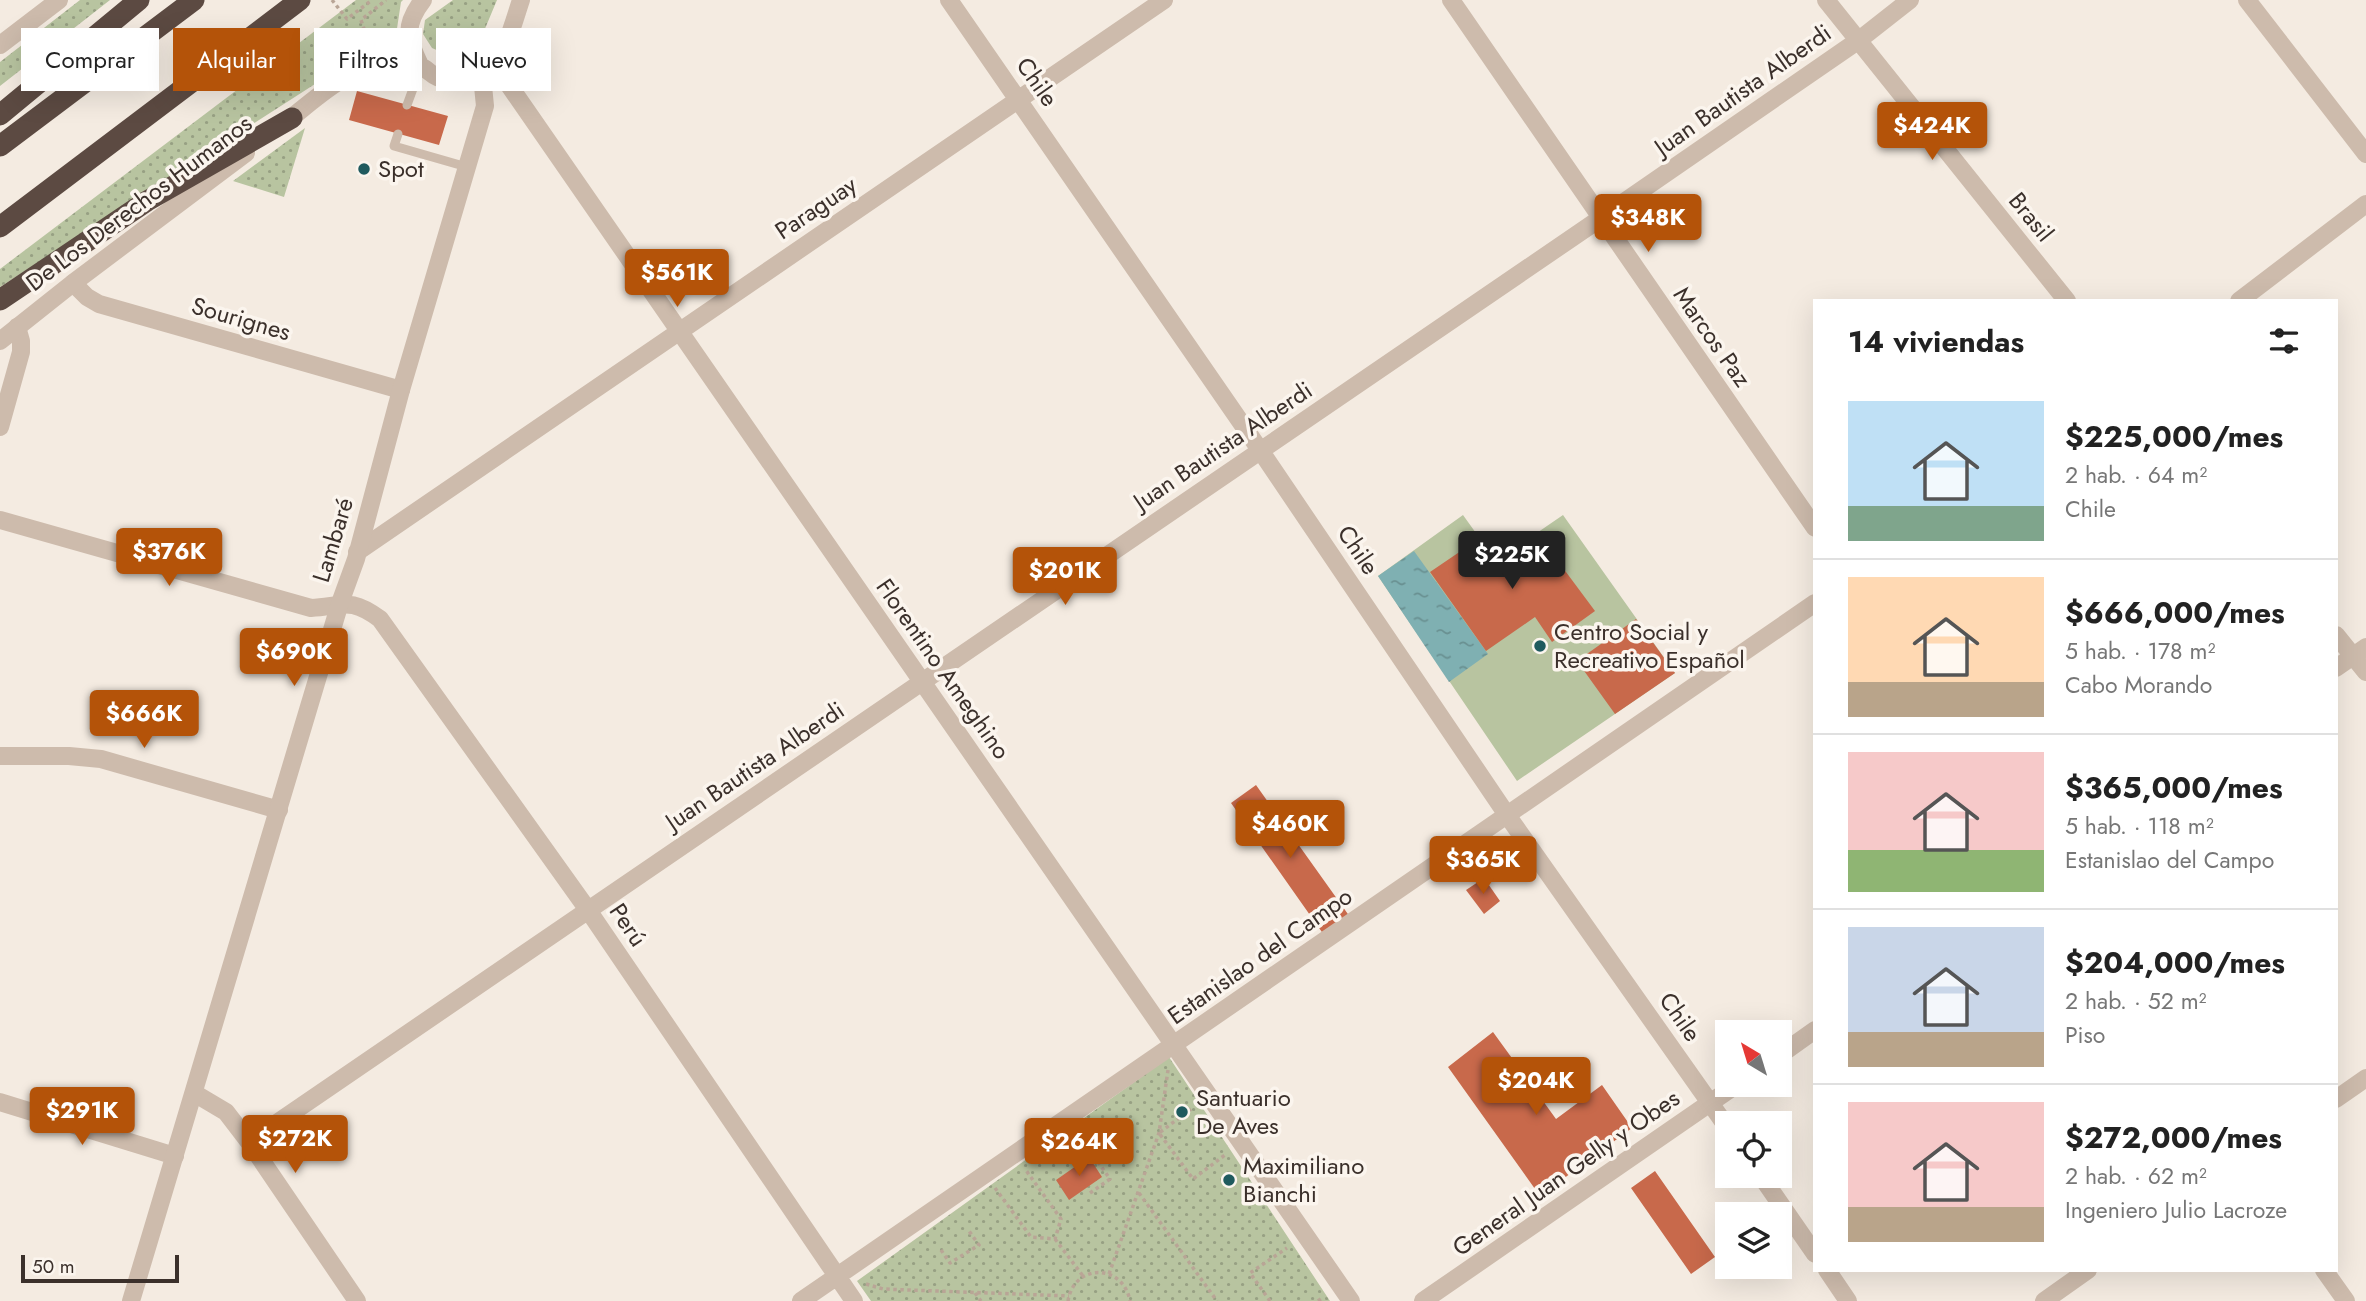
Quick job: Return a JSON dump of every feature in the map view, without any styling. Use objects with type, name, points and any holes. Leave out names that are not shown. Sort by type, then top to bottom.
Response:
[{"type":"highway","points":[[0,115],[139,0]]},
{"type":"highway","points":[[0,146],[194,0]]},
{"type":"highway","points":[[0,227],[300,0]]},
{"type":"highway","points":[[0,300],[147,201],[292,118]]},
{"type":"street","points":[[0,45],[60,0]]},
{"type":"street","points":[[408,28],[413,13],[423,0]]},
{"type":"street","name":"Lambaré","points":[[511,28],[521,0]]},
{"type":"street","name":"Chile","points":[[949,0],[1261,450],[1507,815],[1716,1111]]},
{"type":"street","name":"Paraguay","points":[[357,552],[1164,0]]},
{"type":"street","name":"Marcos Paz","points":[[1451,0],[1813,525]]},
{"type":"street","name":"Brasil","points":[[1826,0],[2065,299]]},
{"type":"street","name":"Juan Bautista Alberdi","points":[[249,1142],[1601,218],[1859,40],[1910,0]]},
{"type":"street","points":[[2246,0],[2366,154]]},
{"type":"street","name":"De Los Derechos Humanos","points":[[422,67],[436,77]]},
{"type":"street","name":"De Los Derechos Humanos","points":[[0,341],[329,91]]},
{"type":"street","name":"Lambaré","points":[[131,1301],[357,552],[401,390],[485,106],[487,91]]},
{"type":"street","name":"Florentino Ameghino","points":[[504,91],[680,330],[1351,1301]]},
{"type":"street","points":[[2242,299],[2366,204]]},
{"type":"street","name":"Sourignes","points":[[73,283],[99,304],[401,390]]},
{"type":"street","points":[[0,427],[21,352],[17,327]]},
{"type":"street","points":[[0,520],[311,608],[340,603]]},
{"type":"street","name":"Perú","points":[[340,603],[365,608],[380,619],[588,910],[854,1301]]},
{"type":"street","name":"Estanislao del Campo","points":[[801,1301],[1813,604]]},
{"type":"street","points":[[2338,636],[2360,652],[2366,672]]},
{"type":"street","points":[[2338,667],[2360,652]]},
{"type":"street","points":[[0,756],[69,755],[101,759],[279,810]]},
{"type":"street","points":[[1792,1046],[1813,1031]]},
{"type":"street","points":[[2338,1098],[2366,1078]]},
{"type":"street","points":[[194,1093],[226,1112],[357,1301]]},
{"type":"street","name":"General Juan Gelly y Obes","points":[[1423,1301],[1719,1097]]},
{"type":"street","points":[[0,1102],[174,1156]]},
{"type":"street","points":[[1769,1188],[1813,1251]]},
{"type":"street","points":[[1827,1272],[1848,1301]]},
{"type":"street","points":[[2044,1301],[2085,1272]]},
{"type":"street","points":[[2325,1272],[2346,1301]]},
{"type":"lane","points":[[407,105],[413,91]]},
{"type":"lane","points":[[398,134],[394,146],[467,167]]},
{"type":"path","points":[[332,0],[347,19],[372,0]]},
{"type":"path","points":[[364,28],[362,20],[386,0]]},
{"type":"path","points":[[1109,1274],[1159,1133],[1168,1057],[1173,1045]]},
{"type":"path","points":[[1159,1133],[1191,1109]]},
{"type":"path","points":[[1159,1133],[1193,1179],[1225,1155]]},
{"type":"path","points":[[1090,1151],[1110,1179],[1090,1193]]},
{"type":"path","points":[[1015,1155],[1061,1219],[1055,1239]]},
{"type":"path","points":[[986,1175],[1031,1237],[1055,1239],[1083,1277]]},
{"type":"path","points":[[1139,1193],[1217,1301]]},
{"type":"path","points":[[941,1250],[950,1263],[979,1245],[969,1231]]},
{"type":"path","points":[[1270,1301],[1250,1273],[1287,1248]]},
{"type":"path","points":[[837,1277],[883,1289],[1068,1299],[1074,1285],[1083,1277],[1096,1272],[1109,1274],[1124,1285],[1130,1301]]},
{"type":"path","points":[[975,1293],[981,1301]]},
{"type":"green space","points":[[80,0],[110,0],[74,28],[44,28]]},
{"type":"green space","points":[[356,0],[403,0],[397,28],[319,28]]},
{"type":"green space","points":[[453,0],[497,0],[485,28],[436,28],[436,50],[423,34],[425,20]]},
{"type":"green space","points":[[314,32],[314,85],[0,287],[0,269],[236,91],[300,91],[300,42]]},
{"type":"green space","points":[[21,46],[21,70],[0,86],[0,62]]},
{"type":"green space","points":[[305,128],[284,197],[233,181]]},
{"type":"green space","name":"Centro Social y Recreativo Español","points":[[1463,515],[1496,561],[1563,515],[1675,673],[1517,781],[1378,576]]},
{"type":"green space","points":[[1169,1057],[1330,1301],[871,1301],[857,1281]]},
{"type":"water","points":[[1414,551],[1488,654],[1449,682],[1378,576]]},
{"type":"building","points":[[357,91],[448,116],[439,145],[349,120]]},
{"type":"building","points":[[1537,533],[1595,611],[1552,642],[1535,617],[1486,651],[1430,572],[1480,538],[1496,561]]},
{"type":"building","points":[[1636,619],[1675,673],[1615,714],[1577,661]]},
{"type":"building","points":[[1256,785],[1350,917],[1324,935],[1231,803]]},
{"type":"building","points":[[1484,878],[1500,901],[1484,914],[1466,890]]},
{"type":"building","points":[[1493,1032],[1556,1119],[1602,1085],[1632,1128],[1540,1196],[1448,1067]]},
{"type":"building","points":[[1089,1157],[1102,1177],[1069,1200],[1056,1180]]},
{"type":"building","points":[[1655,1171],[1715,1257],[1691,1274],[1631,1188]]},
{"type":"place","name":"Spot","points":[[364,169]]},
{"type":"place","name":"Centro Social y Recreativo Español","points":[[1540,646]]},
{"type":"place","name":"Santuario De Aves","points":[[1182,1112]]},
{"type":"place","name":"Maximiliano Bianchi","points":[[1229,1180]]}]
